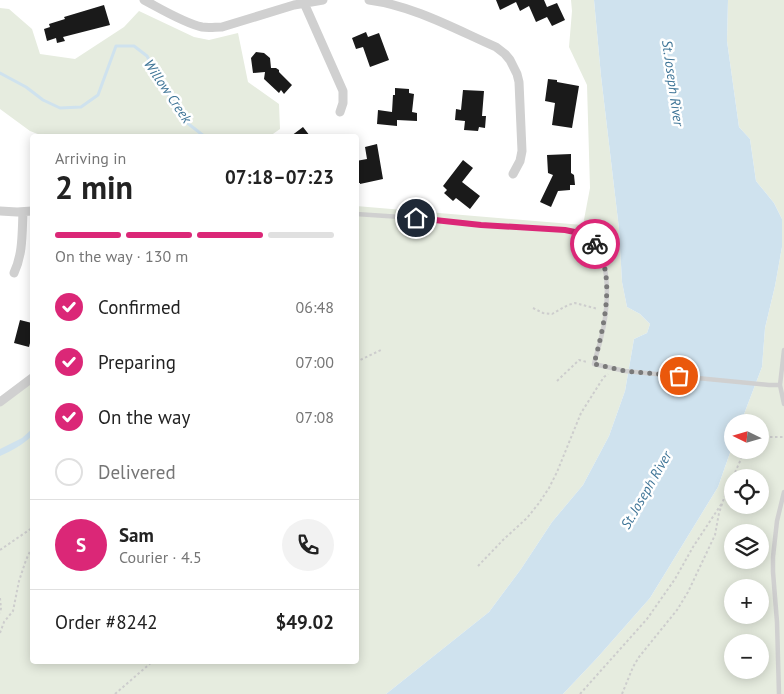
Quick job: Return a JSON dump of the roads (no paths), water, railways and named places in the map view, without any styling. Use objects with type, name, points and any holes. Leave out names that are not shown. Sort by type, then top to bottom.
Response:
[{"type":"street","points":[[144,0],[190,23],[210,28],[222,27],[272,11],[323,0]]},
{"type":"street","points":[[369,0],[404,7],[420,13],[496,47],[510,60],[518,82],[522,151],[520,162],[513,174]]},
{"type":"street","points":[[304,3],[343,91],[343,103],[340,112]]},
{"type":"street","points":[[0,211],[28,212],[21,253],[14,273]]},
{"type":"street","points":[[0,402],[30,380]]},
{"type":"lane","points":[[359,214],[578,232],[595,243],[601,252],[605,265],[605,310],[602,337],[594,364],[625,371],[780,385]]},
{"type":"lane","points":[[784,350],[780,385],[784,404]]},
{"type":"lane","points":[[779,694],[773,557],[776,528],[784,492]]},
{"type":"water","name":"St. Joseph River","points":[[594,0],[728,0],[727,41],[739,127],[750,139],[756,181],[774,203],[782,219],[782,247],[765,328],[762,367],[744,414],[724,414],[724,459],[728,459],[718,487],[650,598],[563,694],[386,694],[489,612],[521,569],[552,522],[583,485],[609,436],[625,391],[634,339],[647,333],[650,324],[640,314],[627,307],[622,282],[619,229]]},
{"type":"water","points":[[30,431],[30,438],[17,448],[0,456],[0,449],[22,438]]},
{"type":"waterway","name":"Willow Creek","points":[[0,73],[26,87],[43,100],[60,108],[81,107],[98,95],[116,46],[134,46],[147,56],[165,90],[186,122],[201,134]]}]
